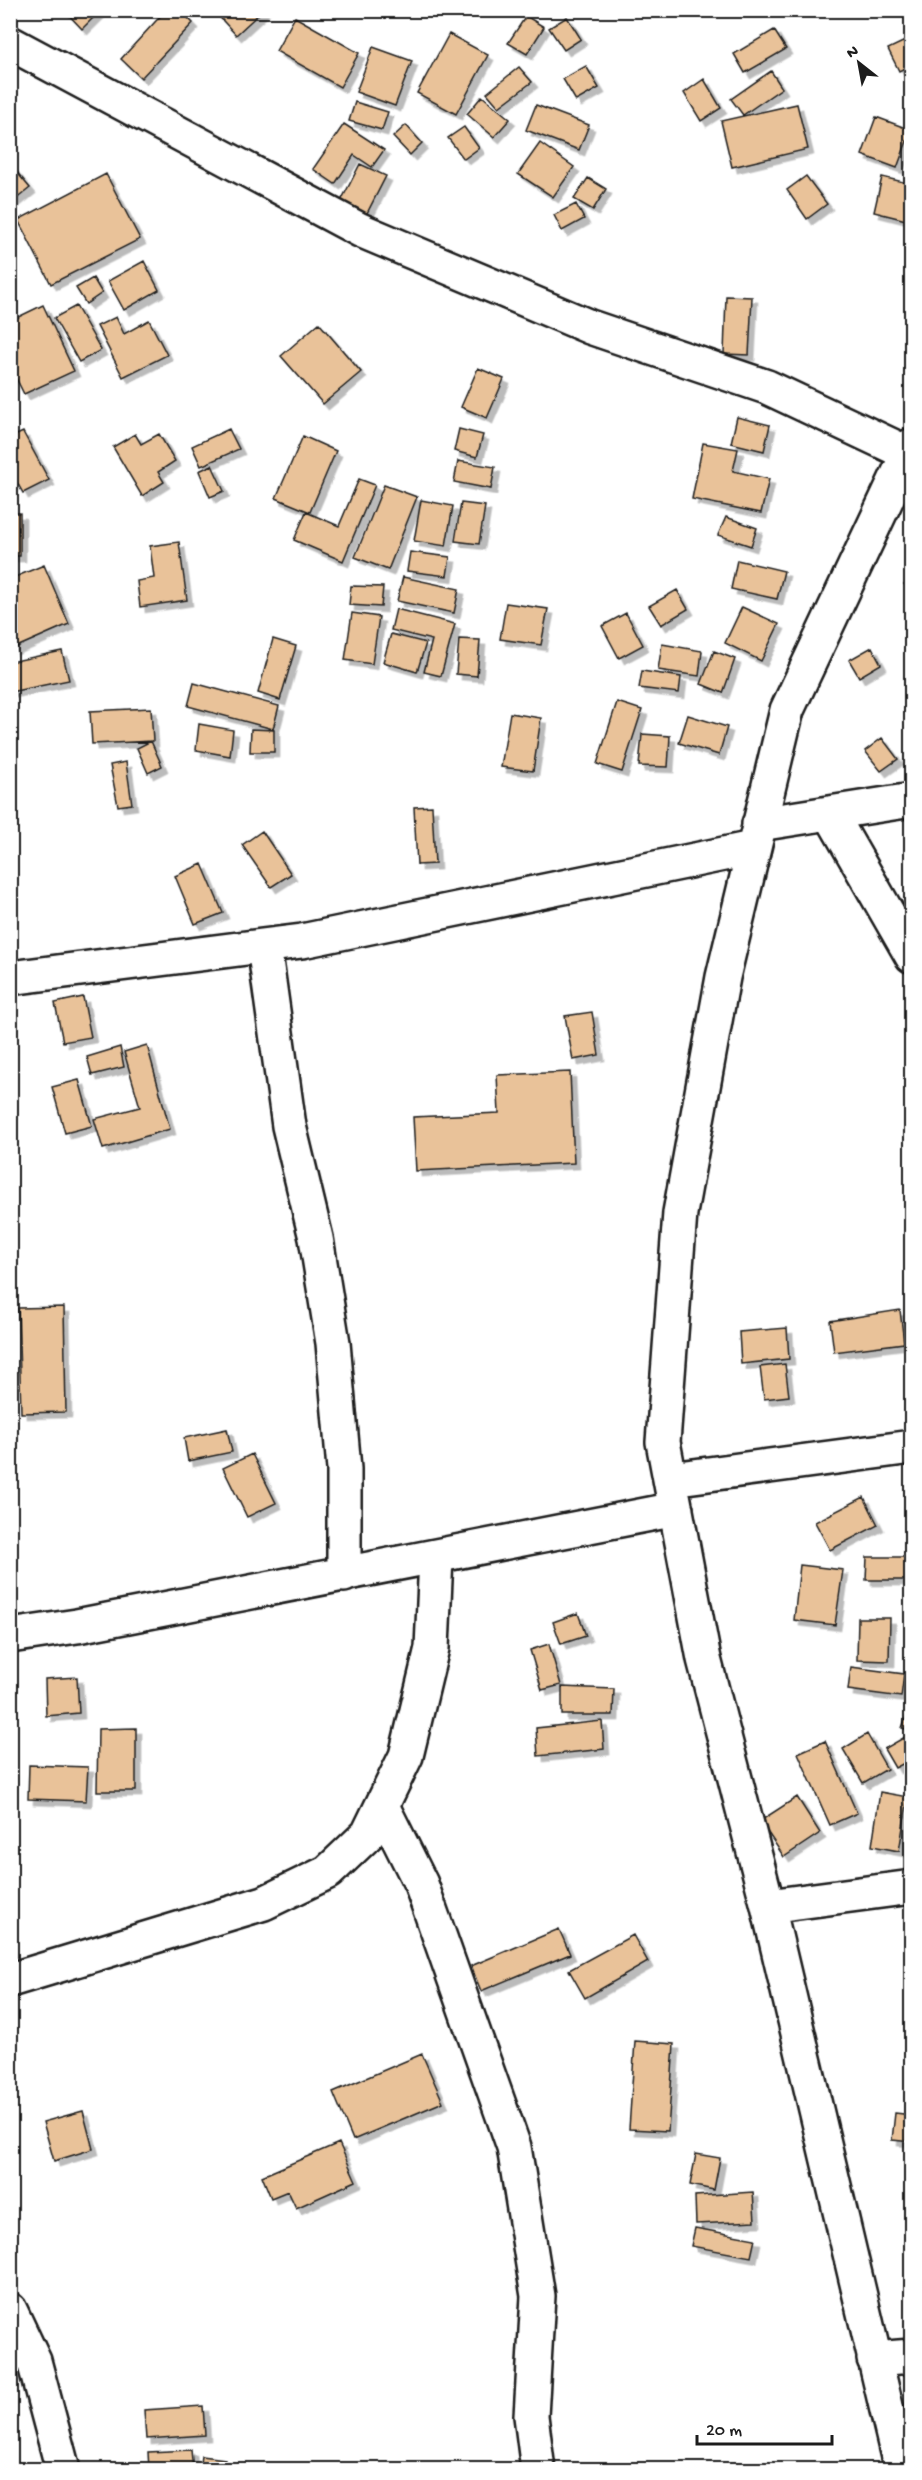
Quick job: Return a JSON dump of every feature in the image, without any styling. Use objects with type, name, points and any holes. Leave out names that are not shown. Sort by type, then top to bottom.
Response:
[{"type":"street","points":[[10,43],[360,230],[590,327],[767,387],[909,449],[787,710],[723,977],[680,1213],[663,1442],[704,1659],[768,1906],[874,2359],[903,2469]]},
{"type":"street","points":[[10,978],[302,941],[756,836],[830,813],[912,800]]},
{"type":"street","points":[[830,813],[912,956]]},
{"type":"street","points":[[264,946],[289,1125],[316,1238],[333,1343],[344,1469],[344,1575]]},
{"type":"street","points":[[10,1636],[77,1626],[436,1557],[673,1494],[912,1447]]},
{"type":"street","points":[[10,1980],[264,1903],[328,1872],[368,1834],[406,1756],[432,1648],[436,1557]]},
{"type":"street","points":[[381,1806],[421,1884],[514,2147],[538,2295],[531,2416],[538,2469]]},
{"type":"street","points":[[768,1906],[912,1887]]},
{"type":"street","points":[[10,2310],[34,2361],[63,2469]]},
{"type":"street","points":[[874,2359],[912,2356]]},
{"type":"building","points":[[64,10],[101,10],[82,29]]},
{"type":"building","points":[[166,10],[180,10],[193,23],[141,78],[121,59]]},
{"type":"building","points":[[213,10],[263,10],[236,35]]},
{"type":"building","points":[[526,16],[544,27],[527,54],[508,43]]},
{"type":"building","points":[[295,17],[359,53],[340,87],[276,51]]},
{"type":"building","points":[[567,17],[581,39],[564,50],[549,28]]},
{"type":"building","points":[[774,30],[786,49],[745,73],[734,54]]},
{"type":"building","points":[[449,34],[488,55],[456,114],[417,93]]},
{"type":"building","points":[[907,40],[912,48],[912,64],[899,71],[888,49]]},
{"type":"building","points":[[373,47],[412,61],[395,106],[356,92]]},
{"type":"building","points":[[586,66],[599,88],[576,101],[563,79]]},
{"type":"building","points":[[519,67],[532,82],[499,107],[487,93]]},
{"type":"building","points":[[771,71],[782,88],[743,115],[731,99]]},
{"type":"building","points":[[704,79],[721,108],[701,121],[684,93]]},
{"type":"building","points":[[482,96],[510,119],[494,137],[467,114]]},
{"type":"building","points":[[355,102],[388,112],[382,130],[349,121]]},
{"type":"building","points":[[797,104],[808,149],[732,167],[721,121]]},
{"type":"building","points":[[536,105],[589,125],[579,150],[526,130]]},
{"type":"building","points":[[876,117],[911,130],[897,168],[862,155]]},
{"type":"building","points":[[344,124],[384,150],[372,167],[354,155],[335,184],[313,169]]},
{"type":"building","points":[[406,125],[422,143],[410,155],[393,137]]},
{"type":"building","points":[[464,127],[479,148],[464,159],[448,138]]},
{"type":"building","points":[[540,143],[574,167],[553,197],[518,174]]},
{"type":"building","points":[[10,164],[30,188],[10,204]]},
{"type":"building","points":[[360,164],[386,176],[363,221],[337,209]]},
{"type":"building","points":[[106,174],[140,239],[51,284],[18,220]]},
{"type":"building","points":[[806,176],[827,204],[807,219],[787,190]]},
{"type":"building","points":[[882,177],[912,184],[912,198],[906,220],[874,212]]},
{"type":"building","points":[[588,178],[606,189],[593,210],[574,199]]},
{"type":"building","points":[[576,204],[584,219],[562,231],[554,215]]},
{"type":"building","points":[[144,261],[159,290],[124,310],[108,281]]},
{"type":"building","points":[[93,278],[102,293],[86,304],[76,288]]},
{"type":"building","points":[[726,296],[752,297],[749,355],[724,354]]},
{"type":"building","points":[[43,305],[74,371],[24,394],[10,366],[10,321]]},
{"type":"building","points":[[76,306],[101,350],[79,362],[54,318]]},
{"type":"building","points":[[116,317],[124,334],[149,320],[167,355],[123,377],[97,326]]},
{"type":"building","points":[[319,323],[361,372],[323,404],[281,356]]},
{"type":"building","points":[[478,368],[504,379],[487,418],[461,407]]},
{"type":"building","points":[[737,417],[770,425],[764,451],[731,443]]},
{"type":"building","points":[[229,429],[239,449],[201,466],[192,446]]},
{"type":"building","points":[[459,429],[483,435],[477,457],[454,451]]},
{"type":"building","points":[[23,432],[49,480],[23,493],[10,470],[10,438]]},
{"type":"building","points":[[135,434],[141,444],[159,434],[175,461],[158,472],[164,482],[142,496],[113,447]]},
{"type":"building","points":[[303,436],[336,451],[310,512],[276,498]]},
{"type":"building","points":[[703,443],[738,449],[733,471],[769,479],[761,513],[692,499]]},
{"type":"building","points":[[458,461],[495,467],[491,489],[454,482]]},
{"type":"building","points":[[212,465],[224,491],[210,497],[199,471]]},
{"type":"building","points":[[359,479],[375,485],[343,561],[294,540],[306,512],[339,526]]},
{"type":"building","points":[[384,485],[417,497],[388,570],[355,557]]},
{"type":"building","points":[[421,500],[453,506],[446,546],[414,541]]},
{"type":"building","points":[[461,503],[485,506],[479,544],[455,541]]},
{"type":"building","points":[[10,513],[20,513],[20,556],[10,556]]},
{"type":"building","points":[[726,517],[757,528],[751,546],[718,535]]},
{"type":"building","points":[[179,542],[187,600],[140,607],[137,581],[154,578],[150,546]]},
{"type":"building","points":[[410,552],[450,557],[447,576],[407,571]]},
{"type":"building","points":[[737,560],[784,571],[777,599],[731,589]]},
{"type":"building","points":[[44,565],[69,624],[12,649],[10,579]]},
{"type":"building","points":[[403,577],[459,589],[454,613],[397,601]]},
{"type":"building","points":[[912,579],[912,595],[904,584]]},
{"type":"building","points":[[351,586],[383,587],[381,607],[349,605]]},
{"type":"building","points":[[677,590],[688,609],[661,625],[649,606]]},
{"type":"building","points":[[506,603],[548,609],[541,645],[500,639]]},
{"type":"building","points":[[742,607],[779,624],[761,661],[725,643]]},
{"type":"building","points":[[396,609],[455,624],[441,676],[424,672],[432,640],[391,630]]},
{"type":"building","points":[[352,613],[379,617],[372,664],[345,660]]},
{"type":"building","points":[[626,613],[643,645],[619,658],[602,626]]},
{"type":"building","points":[[391,634],[426,643],[417,672],[383,662]]},
{"type":"building","points":[[273,639],[296,646],[280,700],[258,693]]},
{"type":"building","points":[[459,639],[480,640],[477,676],[456,674]]},
{"type":"building","points":[[662,644],[702,651],[699,676],[658,670]]},
{"type":"building","points":[[872,647],[881,664],[859,677],[849,660]]},
{"type":"building","points":[[62,651],[69,680],[10,692],[10,662]]},
{"type":"building","points":[[714,651],[735,659],[723,693],[701,684]]},
{"type":"building","points":[[642,671],[681,677],[679,693],[639,688]]},
{"type":"building","points":[[194,683],[279,706],[273,729],[188,706]]},
{"type":"building","points":[[617,702],[642,710],[622,772],[597,764]]},
{"type":"building","points":[[151,708],[153,741],[92,744],[90,711]]},
{"type":"building","points":[[510,713],[541,718],[533,771],[501,767]]},
{"type":"building","points":[[688,715],[727,727],[719,755],[679,743]]},
{"type":"building","points":[[199,724],[233,730],[230,756],[196,750]]},
{"type":"building","points":[[251,729],[274,730],[274,752],[250,752]]},
{"type":"building","points":[[642,734],[670,736],[668,767],[639,766]]},
{"type":"building","points":[[882,738],[898,759],[881,771],[865,751]]},
{"type":"building","points":[[151,741],[162,766],[148,773],[137,748]]},
{"type":"building","points":[[126,762],[132,804],[118,806],[110,765]]},
{"type":"building","points":[[432,806],[435,864],[417,865],[414,807]]},
{"type":"building","points":[[262,831],[291,874],[271,887],[242,845]]},
{"type":"building","points":[[202,864],[223,913],[195,924],[175,876]]},
{"type":"building","points":[[83,997],[91,1037],[63,1042],[55,1003]]},
{"type":"building","points":[[592,1012],[599,1055],[573,1060],[565,1016]]},
{"type":"building","points":[[147,1045],[170,1129],[103,1149],[94,1119],[140,1107],[124,1052]]},
{"type":"building","points":[[120,1047],[124,1067],[92,1075],[87,1057]]},
{"type":"building","points":[[570,1072],[574,1163],[416,1171],[413,1117],[499,1113],[497,1075]]},
{"type":"building","points":[[79,1080],[92,1126],[65,1133],[52,1087]]},
{"type":"building","points":[[64,1307],[66,1412],[21,1413],[18,1308]]},
{"type":"building","points":[[900,1310],[904,1343],[834,1352],[830,1321]]},
{"type":"building","points":[[787,1328],[789,1359],[741,1364],[739,1332]]},
{"type":"building","points":[[785,1364],[789,1396],[764,1399],[760,1367]]},
{"type":"building","points":[[227,1429],[232,1452],[188,1461],[184,1438]]},
{"type":"building","points":[[252,1454],[276,1503],[247,1517],[223,1468]]},
{"type":"building","points":[[864,1497],[878,1525],[830,1550],[815,1522]]},
{"type":"building","points":[[867,1557],[912,1557],[912,1580],[866,1580]]},
{"type":"building","points":[[800,1565],[843,1570],[835,1625],[794,1620]]},
{"type":"building","points":[[578,1613],[586,1636],[561,1644],[553,1622]]},
{"type":"building","points":[[858,1618],[890,1618],[889,1661],[857,1660]]},
{"type":"building","points":[[549,1644],[561,1685],[542,1690],[530,1650]]},
{"type":"building","points":[[851,1667],[904,1674],[901,1697],[848,1690]]},
{"type":"building","points":[[77,1677],[79,1713],[46,1716],[45,1679]]},
{"type":"building","points":[[562,1687],[614,1689],[613,1715],[562,1715]]},
{"type":"building","points":[[912,1700],[912,1731],[902,1728]]},
{"type":"building","points":[[602,1721],[604,1749],[538,1756],[536,1728]]},
{"type":"building","points":[[136,1728],[136,1791],[97,1791],[98,1729]]},
{"type":"building","points":[[912,1733],[912,1759],[895,1768],[884,1749]]},
{"type":"building","points":[[867,1734],[887,1769],[863,1783],[843,1749]]},
{"type":"building","points":[[825,1741],[857,1813],[830,1825],[798,1753]]},
{"type":"building","points":[[29,1765],[88,1767],[86,1801],[28,1799]]},
{"type":"building","points":[[912,1768],[912,1787],[903,1773]]},
{"type":"building","points":[[880,1792],[908,1797],[899,1851],[872,1846]]},
{"type":"building","points":[[797,1797],[820,1833],[784,1857],[760,1821]]},
{"type":"building","points":[[559,1929],[570,1954],[481,1991],[471,1966]]},
{"type":"building","points":[[633,1935],[648,1962],[585,1998],[569,1970]]},
{"type":"building","points":[[635,2041],[674,2044],[668,2131],[629,2129]]},
{"type":"building","points":[[422,2054],[443,2102],[353,2140],[333,2092]]},
{"type":"building","points":[[83,2111],[93,2149],[54,2161],[43,2122]]},
{"type":"building","points":[[895,2113],[912,2115],[912,2142],[892,2140]]},
{"type":"building","points":[[339,2143],[356,2181],[296,2208],[288,2191],[271,2198],[262,2176]]},
{"type":"building","points":[[696,2154],[720,2158],[714,2190],[690,2185]]},
{"type":"building","points":[[753,2192],[755,2221],[696,2224],[695,2196]]},
{"type":"building","points":[[695,2228],[755,2239],[751,2257],[691,2246]]},
{"type":"building","points":[[203,2406],[205,2435],[146,2439],[144,2410]]},
{"type":"building","points":[[191,2450],[193,2470],[149,2470],[148,2452]]},
{"type":"building","points":[[202,2456],[225,2459],[223,2470],[200,2470]]},
{"type":"building","points":[[378,2466],[411,2467],[411,2470],[378,2470]]}]
